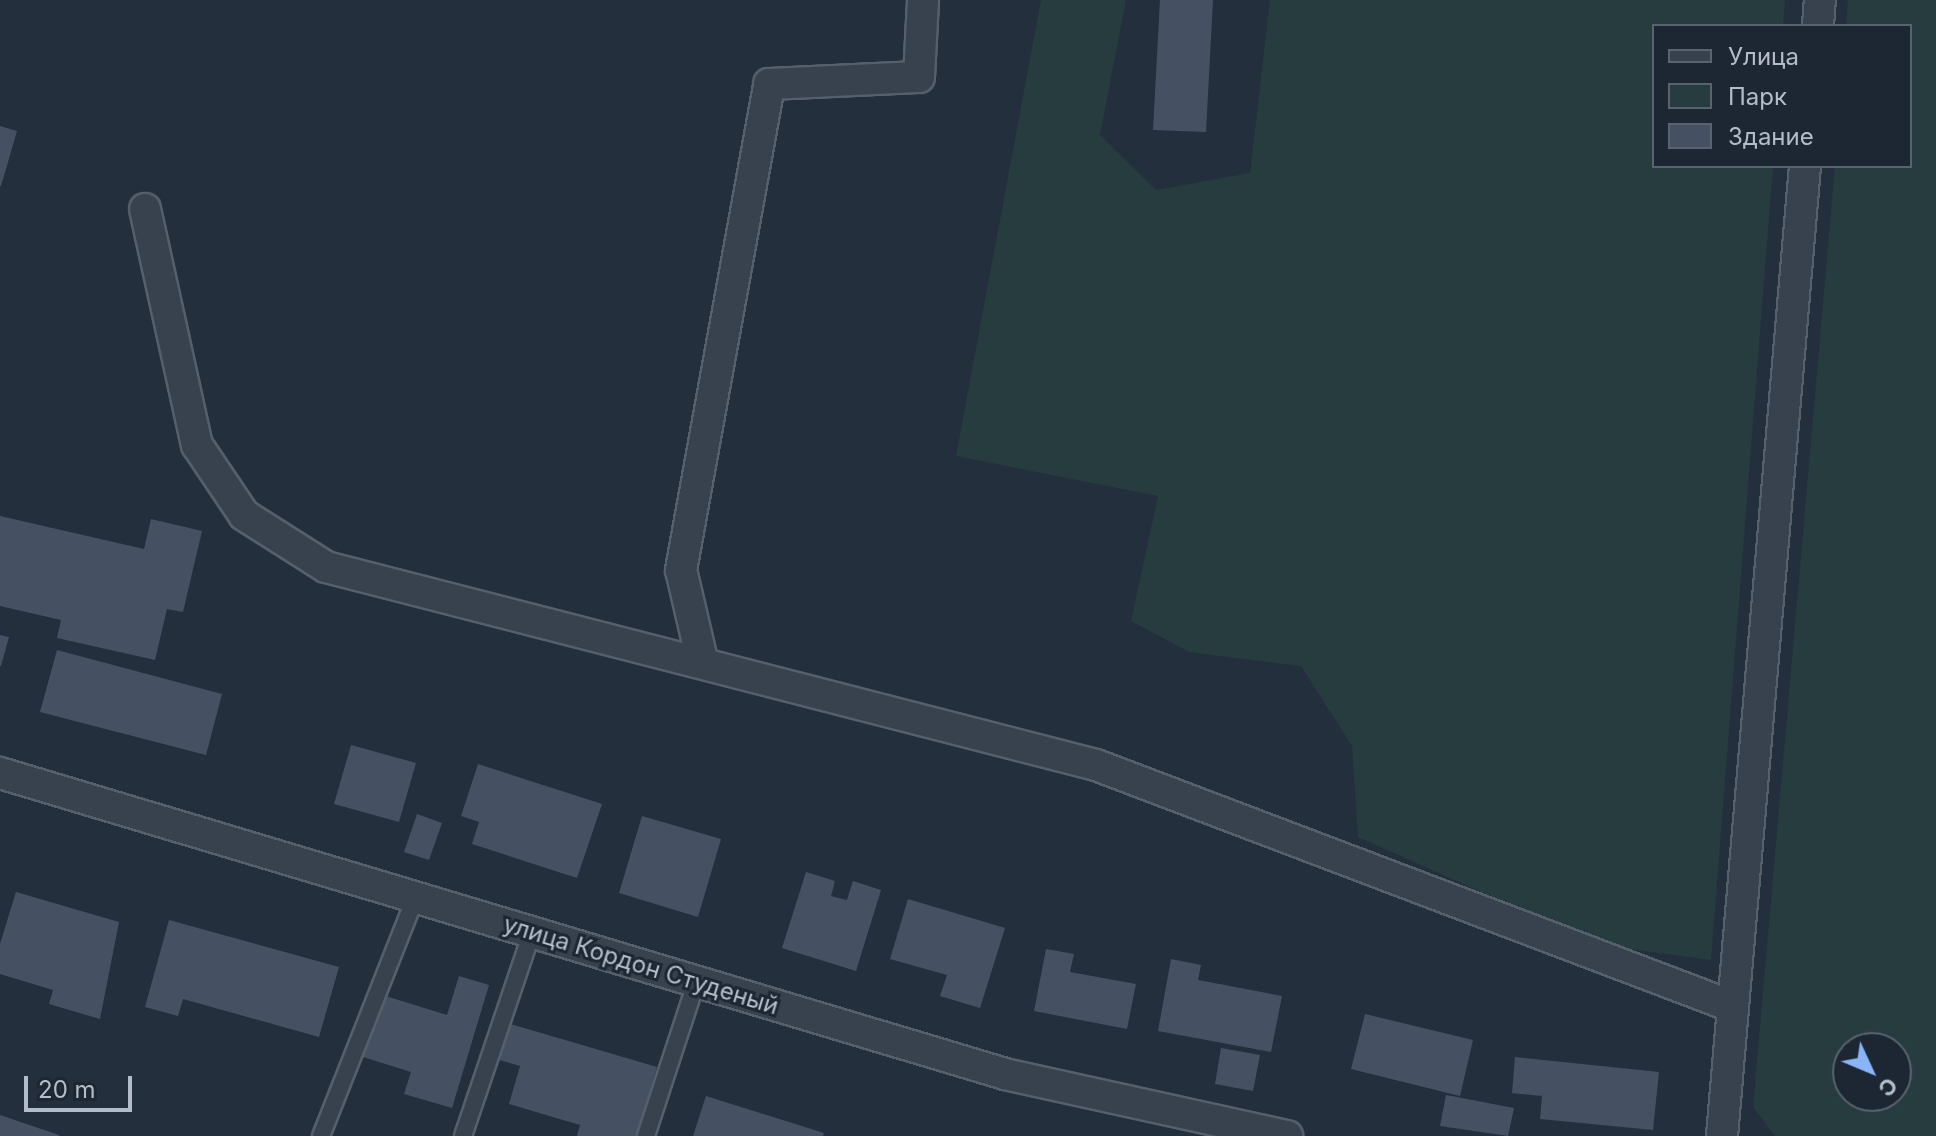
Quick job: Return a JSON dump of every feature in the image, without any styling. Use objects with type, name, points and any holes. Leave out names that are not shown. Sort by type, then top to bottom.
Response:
[{"type":"street","points":[[702,660],[681,570],[769,84],[919,77],[923,0]]},
{"type":"street","points":[[1818,24],[1820,0]]},
{"type":"street","points":[[1722,1136],[1805,168]]},
{"type":"street","points":[[145,209],[197,445],[244,515],[326,567],[702,660],[1096,765],[1731,1006]]},
{"type":"street","name":"улица Кордон Студеный","points":[[0,773],[1005,1074],[1287,1136]]},
{"type":"lane","points":[[321,1136],[415,898]]},
{"type":"lane","points":[[463,1136],[532,932]]},
{"type":"lane","points":[[646,1136],[696,983]]},
{"type":"green space","points":[[1041,0],[1126,0],[1100,135],[1156,190],[1250,173],[1270,0],[1785,0],[1783,24],[1652,24],[1652,168],[1773,168],[1711,960],[1600,945],[1358,837],[1352,746],[1301,666],[1189,652],[1131,621],[1158,496],[956,456]]},
{"type":"green space","points":[[1848,0],[1936,0],[1936,1136],[1775,1136],[1753,1107],[1835,168],[1912,168],[1912,24],[1846,24]]},
{"type":"building","points":[[1160,0],[1213,0],[1206,132],[1153,130]]},
{"type":"building","points":[[0,126],[17,131],[1,186],[0,186]]},
{"type":"building","points":[[0,516],[144,549],[151,519],[202,531],[183,612],[167,609],[155,660],[57,638],[61,620],[0,606]]},
{"type":"building","points":[[0,635],[9,637],[1,666],[0,666]]},
{"type":"building","points":[[57,650],[222,694],[206,755],[40,712]]},
{"type":"building","points":[[351,745],[416,763],[399,822],[334,804]]},
{"type":"building","points":[[478,764],[602,804],[577,878],[472,844],[479,822],[461,816]]},
{"type":"building","points":[[417,814],[442,823],[429,860],[404,852]]},
{"type":"building","points":[[642,816],[721,839],[698,917],[619,893]]},
{"type":"building","points":[[806,872],[835,881],[831,896],[847,900],[853,881],[881,890],[856,971],[782,948]]},
{"type":"building","points":[[16,892],[119,922],[100,1019],[49,1004],[53,990],[0,974],[0,944]]},
{"type":"building","points":[[908,899],[1005,928],[980,1008],[940,996],[947,975],[890,959]]},
{"type":"building","points":[[169,920],[339,967],[319,1037],[183,999],[178,1016],[145,1007]]},
{"type":"building","points":[[1046,949],[1074,954],[1070,972],[1136,984],[1127,1029],[1034,1011]]},
{"type":"building","points":[[1171,959],[1201,965],[1198,980],[1282,996],[1271,1052],[1158,1031]]},
{"type":"building","points":[[459,976],[489,985],[452,1108],[404,1094],[411,1072],[360,1056],[379,994],[447,1015]]},
{"type":"building","points":[[1365,1014],[1473,1040],[1460,1096],[1351,1069]]},
{"type":"building","points":[[507,1023],[657,1067],[637,1136],[577,1136],[580,1125],[509,1104],[520,1066],[496,1059]]},
{"type":"building","points":[[1221,1048],[1260,1055],[1253,1091],[1215,1084]]},
{"type":"building","points":[[1515,1057],[1659,1072],[1653,1130],[1540,1119],[1542,1096],[1512,1093]]},
{"type":"building","points":[[1446,1095],[1514,1108],[1508,1136],[1440,1126]]},
{"type":"building","points":[[706,1096],[824,1133],[823,1136],[693,1136]]},
{"type":"building","points":[[0,1115],[59,1135],[59,1136],[0,1136]]}]
